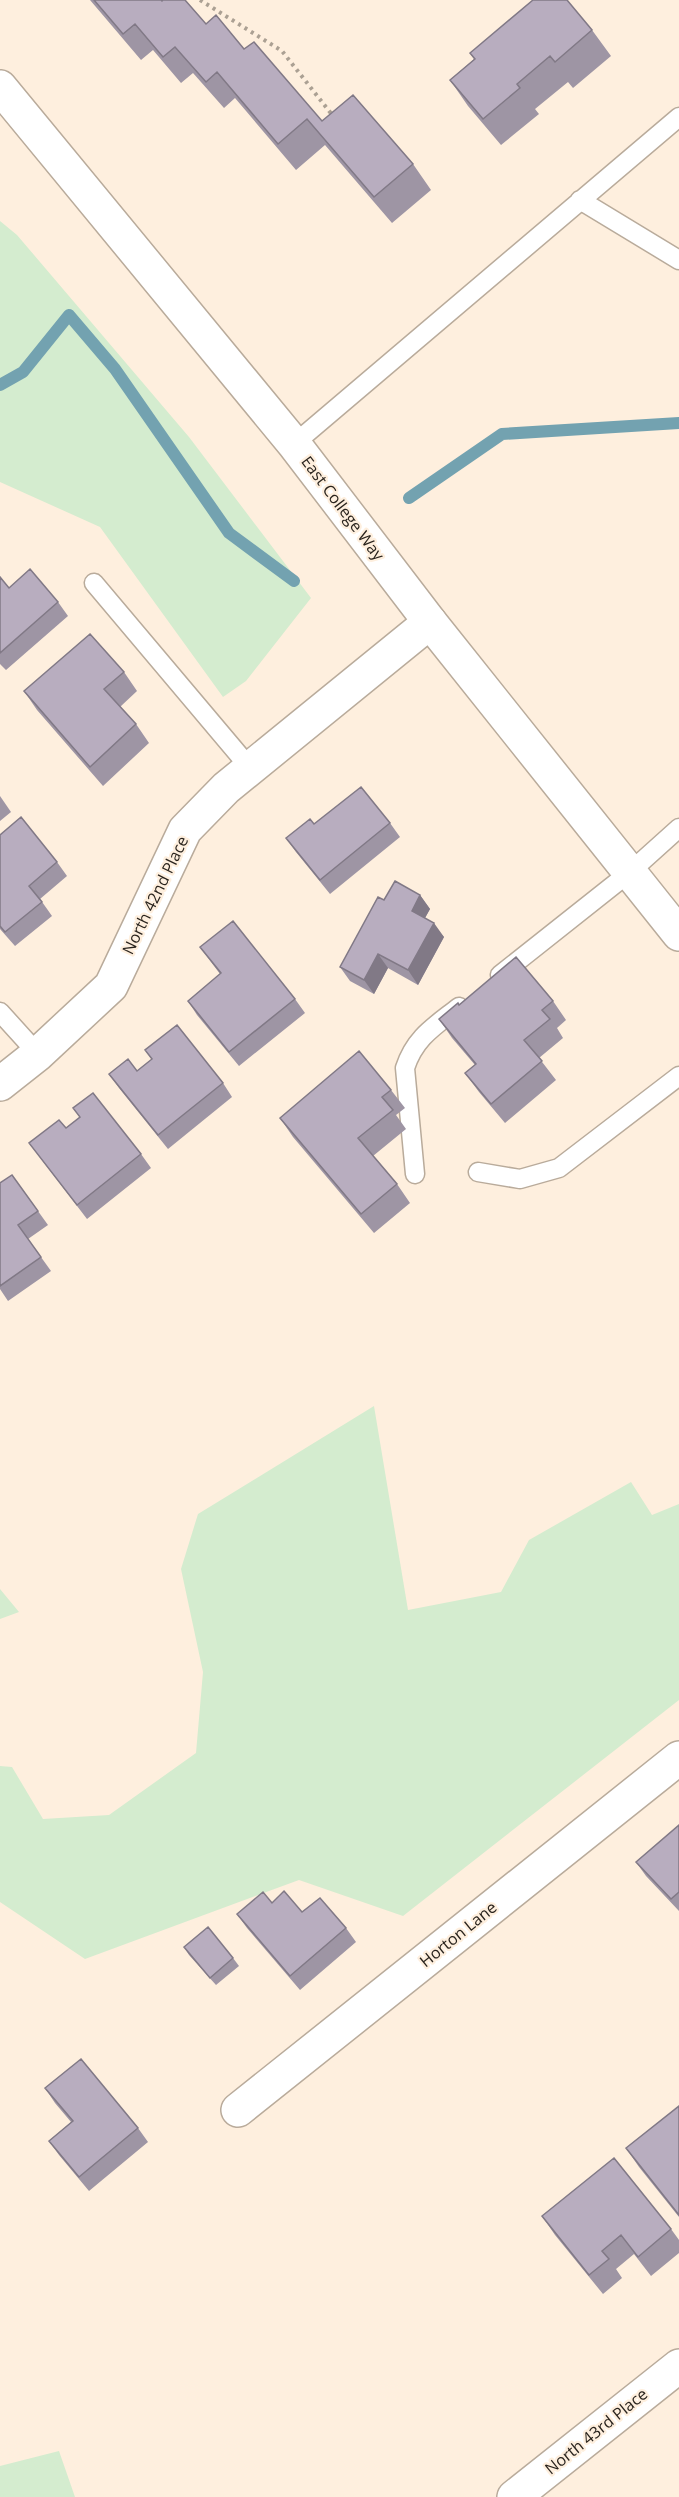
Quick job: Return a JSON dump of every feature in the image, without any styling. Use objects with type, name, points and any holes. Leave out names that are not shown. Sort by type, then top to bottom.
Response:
[{"type":"street","name":"East College Way","points":[[0,87],[294,444],[430,622],[679,934]]},
{"type":"street","name":"North 42nd Place","points":[[0,1083],[38,1054],[111,986],[185,831],[226,788],[430,622]]},
{"type":"street","name":"Horton Lane","points":[[238,2110],[679,1758]]},
{"type":"street","name":"North 43rd Place","points":[[514,2497],[679,2366]]},
{"type":"lane","points":[[294,444],[679,117]]},
{"type":"lane","points":[[580,200],[679,260]]},
{"type":"lane","points":[[94,583],[250,768]]},
{"type":"lane","points":[[415,1174],[405,1068],[410,1052],[420,1038],[630,872],[679,828]]},
{"type":"lane","points":[[0,1012],[38,1054]]},
{"type":"lane","points":[[478,1172],[520,1179],[559,1168],[679,1076]]},
{"type":"path","points":[[200,0],[282,51],[333,117]]},
{"type":"green space","points":[[0,221],[17,235],[189,437],[311,598],[246,681],[223,697],[100,527],[0,482]]},
{"type":"green space","points":[[374,1406],[408,1610],[501,1592],[529,1540],[631,1482],[652,1515],[679,1504],[679,1700],[403,1916],[299,1880],[85,1959],[0,1902],[0,1766],[12,1767],[43,1819],[109,1815],[196,1753],[203,1672],[181,1569],[198,1514]]},
{"type":"green space","points":[[0,1589],[19,1612],[0,1619]]},
{"type":"green space","points":[[59,2451],[75,2497],[0,2497],[0,2466]]},
{"type":"building","points":[[94,0],[185,0],[206,24],[216,15],[244,49],[254,42],[322,121],[353,95],[413,164],[374,197],[307,119],[278,144],[217,72],[206,82],[175,47],[163,57],[135,24],[123,34]]},
{"type":"building","points":[[533,0],[567,0],[592,30],[555,62],[550,56],[517,84],[520,88],[483,119],[450,80],[475,59],[470,53]]},
{"type":"building","points":[[30,569],[58,602],[0,653],[0,577],[9,588]]},
{"type":"building","points":[[90,634],[124,672],[104,689],[136,724],[90,767],[24,691]]},
{"type":"building","points":[[361,787],[390,823],[320,880],[286,838],[310,819],[314,824]]},
{"type":"building","points":[[21,817],[57,862],[29,886],[42,902],[5,932],[0,926],[0,835]]},
{"type":"building","points":[[395,881],[420,895],[412,911],[434,923],[408,970],[378,954],[364,980],[340,967],[378,897],[384,900]]},
{"type":"building","points":[[233,921],[295,999],[229,1052],[188,1001],[221,973],[200,947]]},
{"type":"building","points":[[516,957],[553,1001],[542,1010],[550,1019],[524,1040],[542,1061],[491,1104],[465,1073],[476,1064],[439,1019]]},
{"type":"building","points":[[177,1025],[223,1083],[158,1135],[109,1074],[128,1059],[137,1071],[152,1059],[145,1050]]},
{"type":"building","points":[[359,1051],[391,1090],[382,1097],[393,1110],[358,1138],[397,1184],[361,1214],[280,1118]]},
{"type":"building","points":[[93,1093],[141,1154],[77,1205],[29,1143],[59,1120],[66,1128],[80,1117],[73,1108]]},
{"type":"building","points":[[12,1175],[38,1211],[18,1225],[41,1257],[0,1286],[0,1183]]},
{"type":"building","points":[[679,1825],[679,1892],[671,1899],[636,1862]]},
{"type":"building","points":[[284,1891],[302,1912],[320,1898],[346,1928],[290,1976],[237,1914],[263,1892],[272,1903]]},
{"type":"building","points":[[208,1927],[233,1958],[210,1978],[184,1947]]},
{"type":"building","points":[[81,2059],[138,2128],[79,2177],[49,2141],[73,2121],[45,2088]]},
{"type":"building","points":[[679,2106],[679,2215],[626,2148]]},
{"type":"building","points":[[614,2158],[671,2229],[638,2257],[621,2235],[602,2251],[609,2259],[589,2275],[542,2216]]},
{"type":"waterway","points":[[0,385],[23,372],[69,315],[115,369],[229,533],[294,581]]},
{"type":"waterway","points":[[409,498],[502,434],[679,423]]}]
